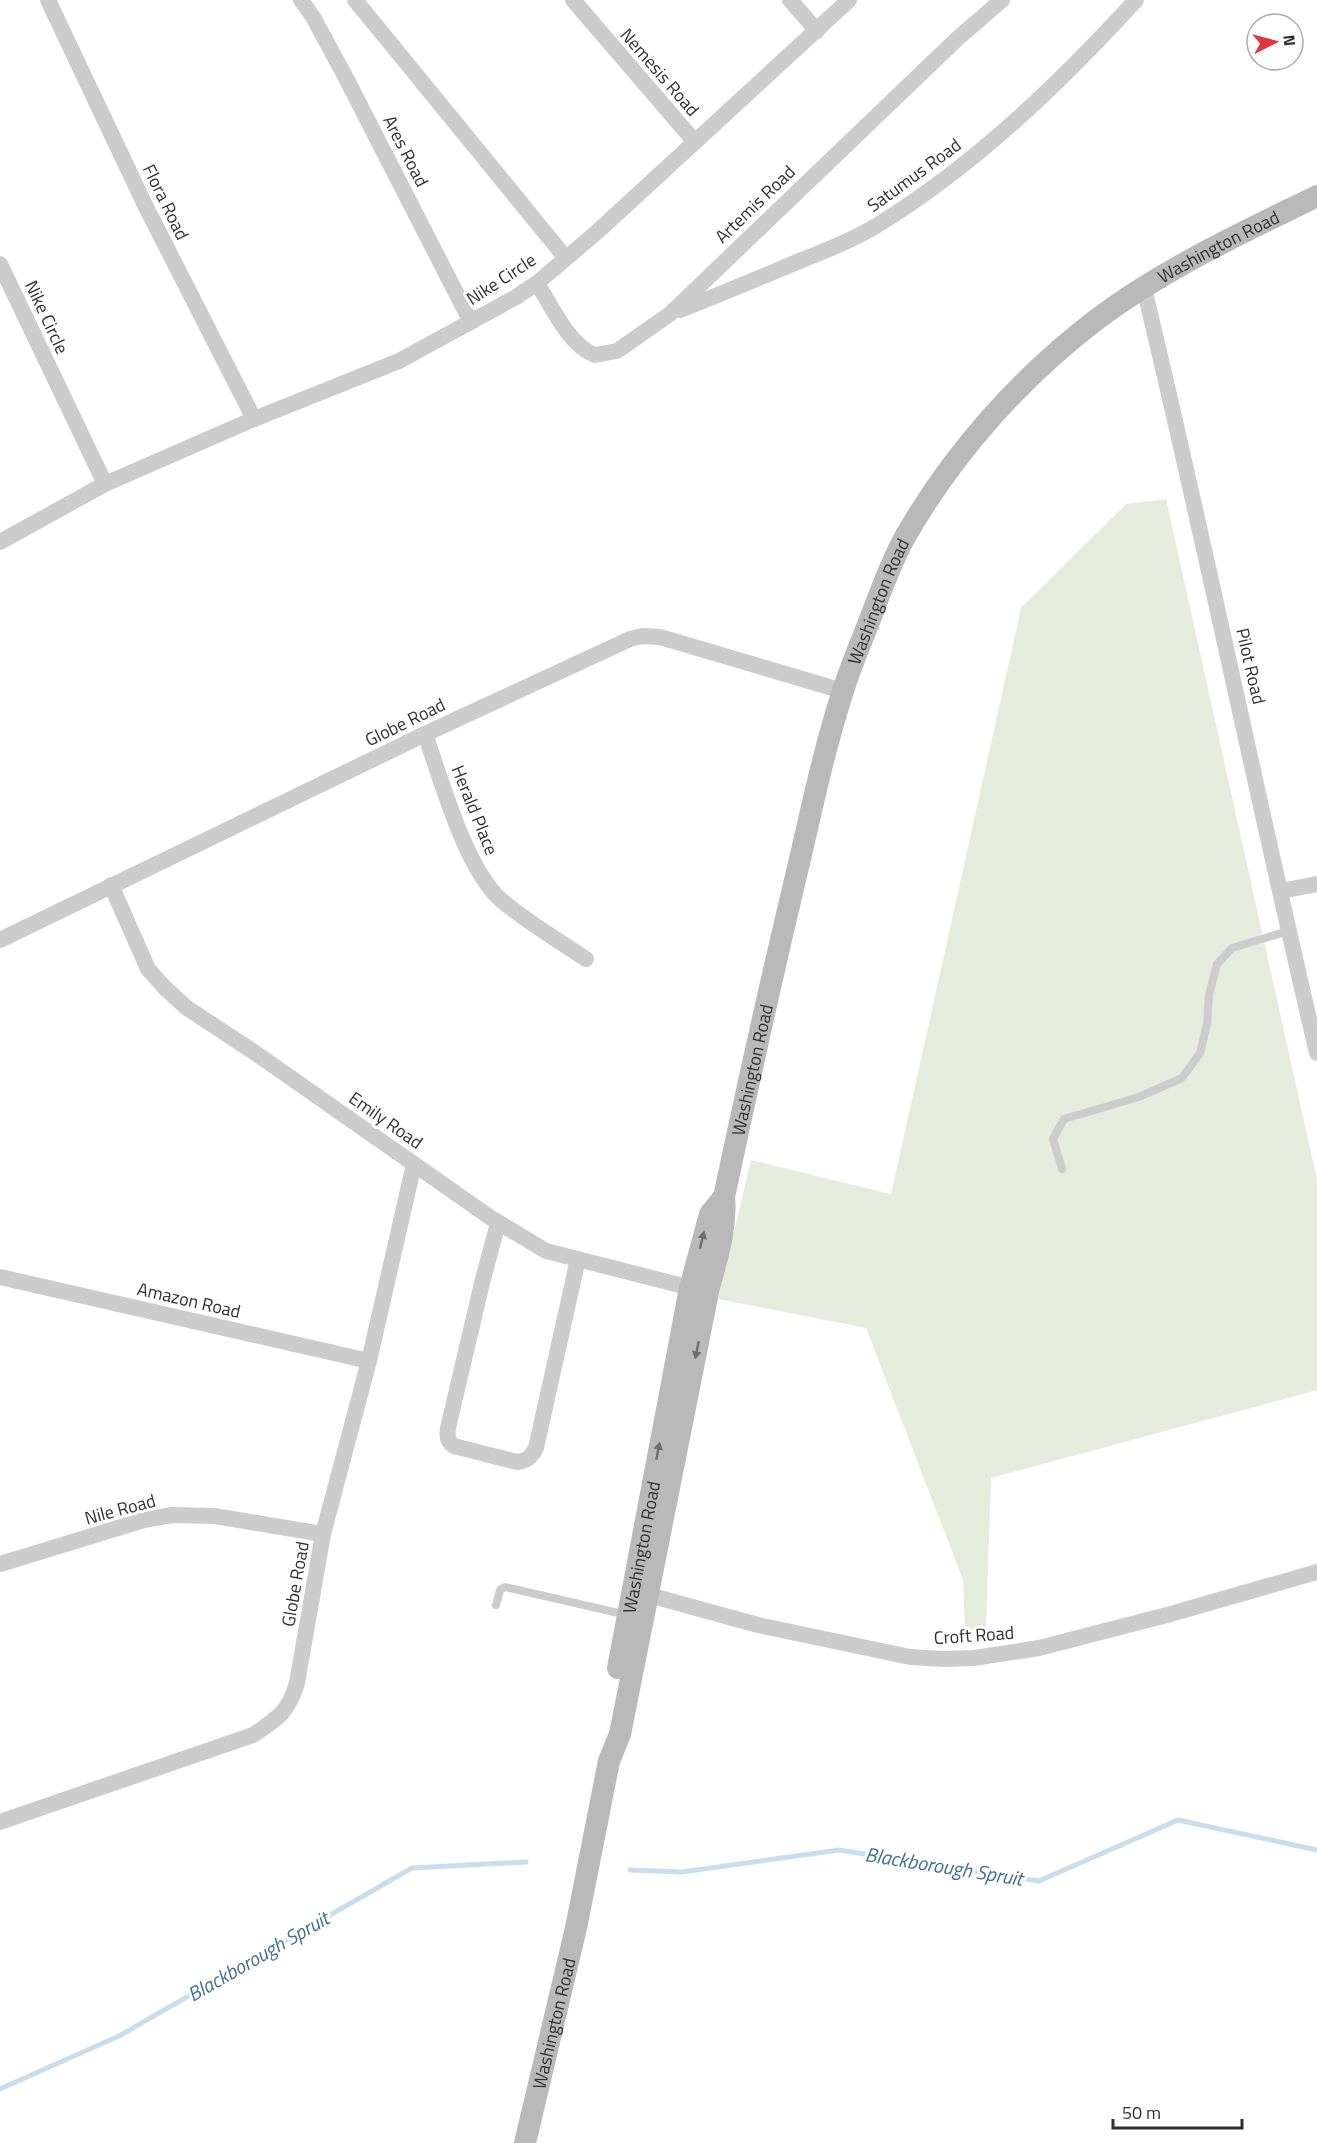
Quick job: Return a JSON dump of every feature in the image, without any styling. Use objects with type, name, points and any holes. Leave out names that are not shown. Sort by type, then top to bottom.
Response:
[{"type":"main road","name":"Washington Road","points":[[525,2143],[576,1928],[609,1761],[620,1734],[640,1592],[699,1290],[724,1230],[724,1197],[818,780],[843,691],[894,557],[942,480],[982,429],[1034,373],[1098,318],[1204,253],[1317,196]]},
{"type":"main road","name":"Washington Road","points":[[609,1761],[606,1735],[627,1615],[640,1592]]},
{"type":"street","name":"Flora Road","points":[[48,0],[145,205],[254,419]]},
{"type":"street","name":"Ares Road","points":[[301,0],[314,18],[346,78],[471,322]]},
{"type":"street","points":[[355,0],[565,257]]},
{"type":"street","name":"Nemesis Road","points":[[573,0],[695,142]]},
{"type":"street","points":[[790,0],[817,31]]},
{"type":"street","name":"Nike Circle","points":[[0,542],[105,484],[254,419],[399,361],[516,297],[537,283],[597,232],[849,0]]},
{"type":"street","name":"Artemis Road","points":[[537,283],[568,333],[580,347],[595,355],[617,351],[670,314],[931,63],[1002,0]]},
{"type":"street","name":"Satumus Road","points":[[670,314],[837,246],[875,227],[964,166],[1068,70],[1136,0]]},
{"type":"street","name":"Nike Circle","points":[[0,264],[105,484]]},
{"type":"street","name":"Pilot Road","points":[[1144,288],[1188,470],[1288,931],[1317,1053]]},
{"type":"street","name":"Globe Road","points":[[0,940],[424,734],[615,645],[642,636],[660,637],[843,691]]},
{"type":"street","name":"Herald Place","points":[[424,734],[460,832],[481,876],[499,898],[586,959]]},
{"type":"street","points":[[1281,891],[1317,884]]},
{"type":"street","name":"Emily Road","points":[[111,885],[148,969],[187,1008],[254,1052],[498,1223],[546,1251],[699,1290]]},
{"type":"street","name":"Globe Road","points":[[0,1822],[254,1735],[277,1719],[291,1702],[297,1683],[323,1534],[369,1361],[414,1164]]},
{"type":"street","points":[[498,1223],[450,1419],[447,1436],[454,1446],[516,1462],[525,1461],[532,1455],[536,1448],[578,1259]]},
{"type":"street","name":"Amazon Road","points":[[0,1278],[369,1361]]},
{"type":"street","name":"Nile Road","points":[[0,1564],[144,1520],[172,1515],[213,1516],[323,1534]]},
{"type":"street","name":"Croft Road","points":[[640,1592],[758,1625],[910,1657],[944,1659],[974,1658],[1039,1648],[1167,1615],[1317,1572]]},
{"type":"lane","points":[[1062,1169],[1053,1138],[1064,1119],[1139,1097],[1182,1078],[1200,1053],[1207,1024],[1209,995],[1217,964],[1232,948],[1288,931]]},
{"type":"lane","points":[[496,1605],[500,1590],[505,1587],[627,1615]]},
{"type":"green space","points":[[1166,499],[1317,1180],[1317,1390],[991,1478],[986,1627],[965,1632],[963,1580],[866,1328],[718,1299],[751,1160],[891,1194],[1021,608],[1126,504]]},
{"type":"waterway","name":"Blackborough Spruit","points":[[630,1870],[682,1872],[839,1850],[1039,1881],[1178,1820],[1317,1850]]},
{"type":"waterway","name":"Blackborough Spruit","points":[[0,2089],[119,2036],[412,1868],[526,1862]]}]
